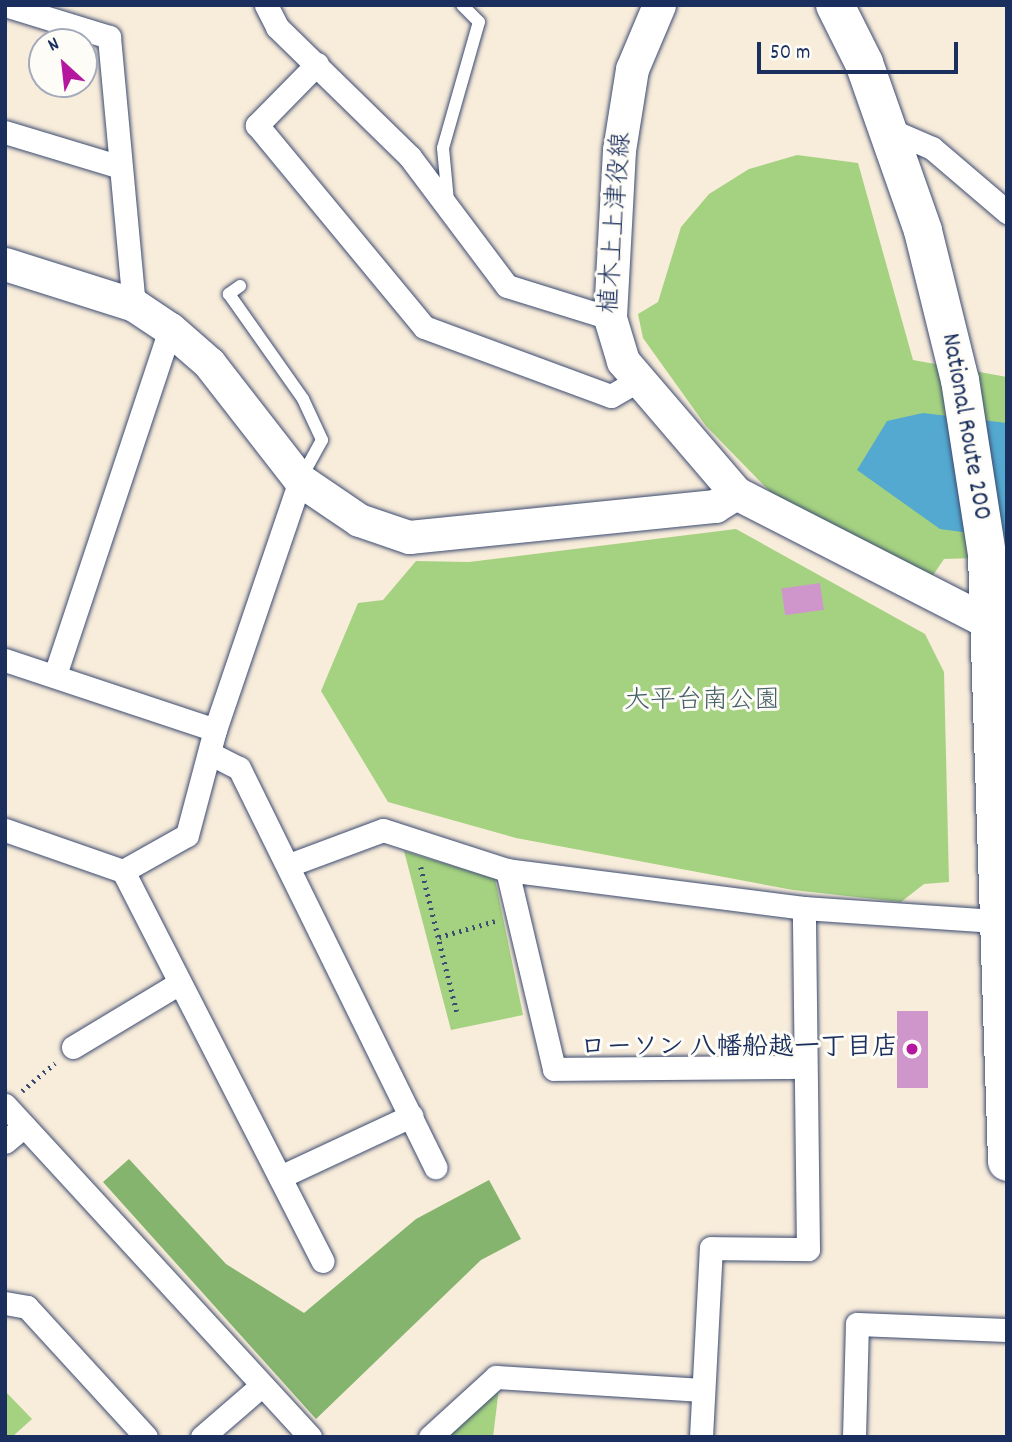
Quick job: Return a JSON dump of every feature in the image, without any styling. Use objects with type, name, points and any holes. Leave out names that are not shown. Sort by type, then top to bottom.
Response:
[{"type":"highway","name":"National Route 200","points":[[835,5],[888,130],[923,231],[960,380],[999,627],[995,921],[1007,1163]]},
{"type":"street","points":[[5,5],[109,37],[117,166],[134,305]]},
{"type":"street","points":[[267,5],[277,27],[410,157],[450,215],[507,286],[610,318]]},
{"type":"street","name":"植木上上津役線","points":[[659,5],[632,69],[619,150],[610,318],[623,362],[736,493],[999,627]]},
{"type":"street","points":[[317,64],[257,125],[424,327],[611,396],[639,380]]},
{"type":"street","points":[[888,130],[932,148],[1007,212]]},
{"type":"street","points":[[5,132],[117,166]]},
{"type":"street","points":[[7,270],[134,305],[170,329],[209,363],[300,480],[359,520],[409,537],[715,506],[736,493]]},
{"type":"street","points":[[55,675],[170,329]]},
{"type":"street","points":[[123,871],[187,835],[211,754],[215,730],[300,480]]},
{"type":"street","points":[[5,660],[215,730]]},
{"type":"street","points":[[211,754],[239,768],[289,865],[435,1167]]},
{"type":"street","points":[[5,830],[123,871],[178,984],[323,1261]]},
{"type":"street","points":[[289,865],[383,830],[507,870],[804,908],[995,921]]},
{"type":"street","points":[[507,870],[554,1069],[803,1067]]},
{"type":"street","points":[[701,1437],[711,1248],[808,1249],[803,1067],[804,908]]},
{"type":"street","points":[[73,1047],[178,984]]},
{"type":"street","points":[[5,1106],[310,1437]]},
{"type":"street","points":[[281,1177],[411,1116]]},
{"type":"street","points":[[5,1142],[24,1126]]},
{"type":"street","points":[[5,1303],[27,1307],[146,1437]]},
{"type":"street","points":[[854,1437],[858,1324],[1007,1330]]},
{"type":"street","points":[[430,1437],[496,1377],[703,1390]]},
{"type":"street","points":[[202,1437],[262,1385]]},
{"type":"lane","points":[[450,215],[443,148],[479,22],[462,5]]},
{"type":"lane","points":[[240,286],[229,294],[303,400],[322,440],[300,480]]},
{"type":"path","points":[[414,839],[457,1012]]},
{"type":"path","points":[[439,937],[488,922]]},
{"type":"path","points":[[5,1106],[73,1047]]},
{"type":"green space","points":[[797,155],[858,163],[913,360],[1007,377],[1007,557],[944,559],[929,581],[780,502],[706,426],[643,338],[638,314],[658,302],[681,227],[709,194],[749,169]]},
{"type":"green space","name":"大平台南公園","points":[[736,529],[925,634],[944,672],[949,882],[924,884],[901,902],[793,890],[516,838],[388,802],[321,691],[358,603],[383,600],[416,561],[469,562]]},
{"type":"green space","points":[[404,851],[495,879],[523,1015],[451,1030]]},
{"type":"green space","points":[[129,1159],[226,1264],[304,1313],[416,1219],[489,1180],[521,1239],[481,1260],[316,1419],[103,1182]]},
{"type":"green space","points":[[499,1388],[493,1437],[446,1437]]},
{"type":"green space","points":[[5,1391],[32,1419],[12,1437],[5,1437]]},
{"type":"water","points":[[923,413],[1007,423],[1007,538],[940,529],[857,470],[887,421]]},
{"type":"building","points":[[820,583],[824,610],[785,615],[781,588]]},
{"type":"building","name":"ローソン 八幡船越一丁目店","points":[[897,1011],[928,1011],[928,1088],[897,1088]]},
{"type":"place","name":"ローソン 八幡船越一丁目店","points":[[912,1049]]}]
